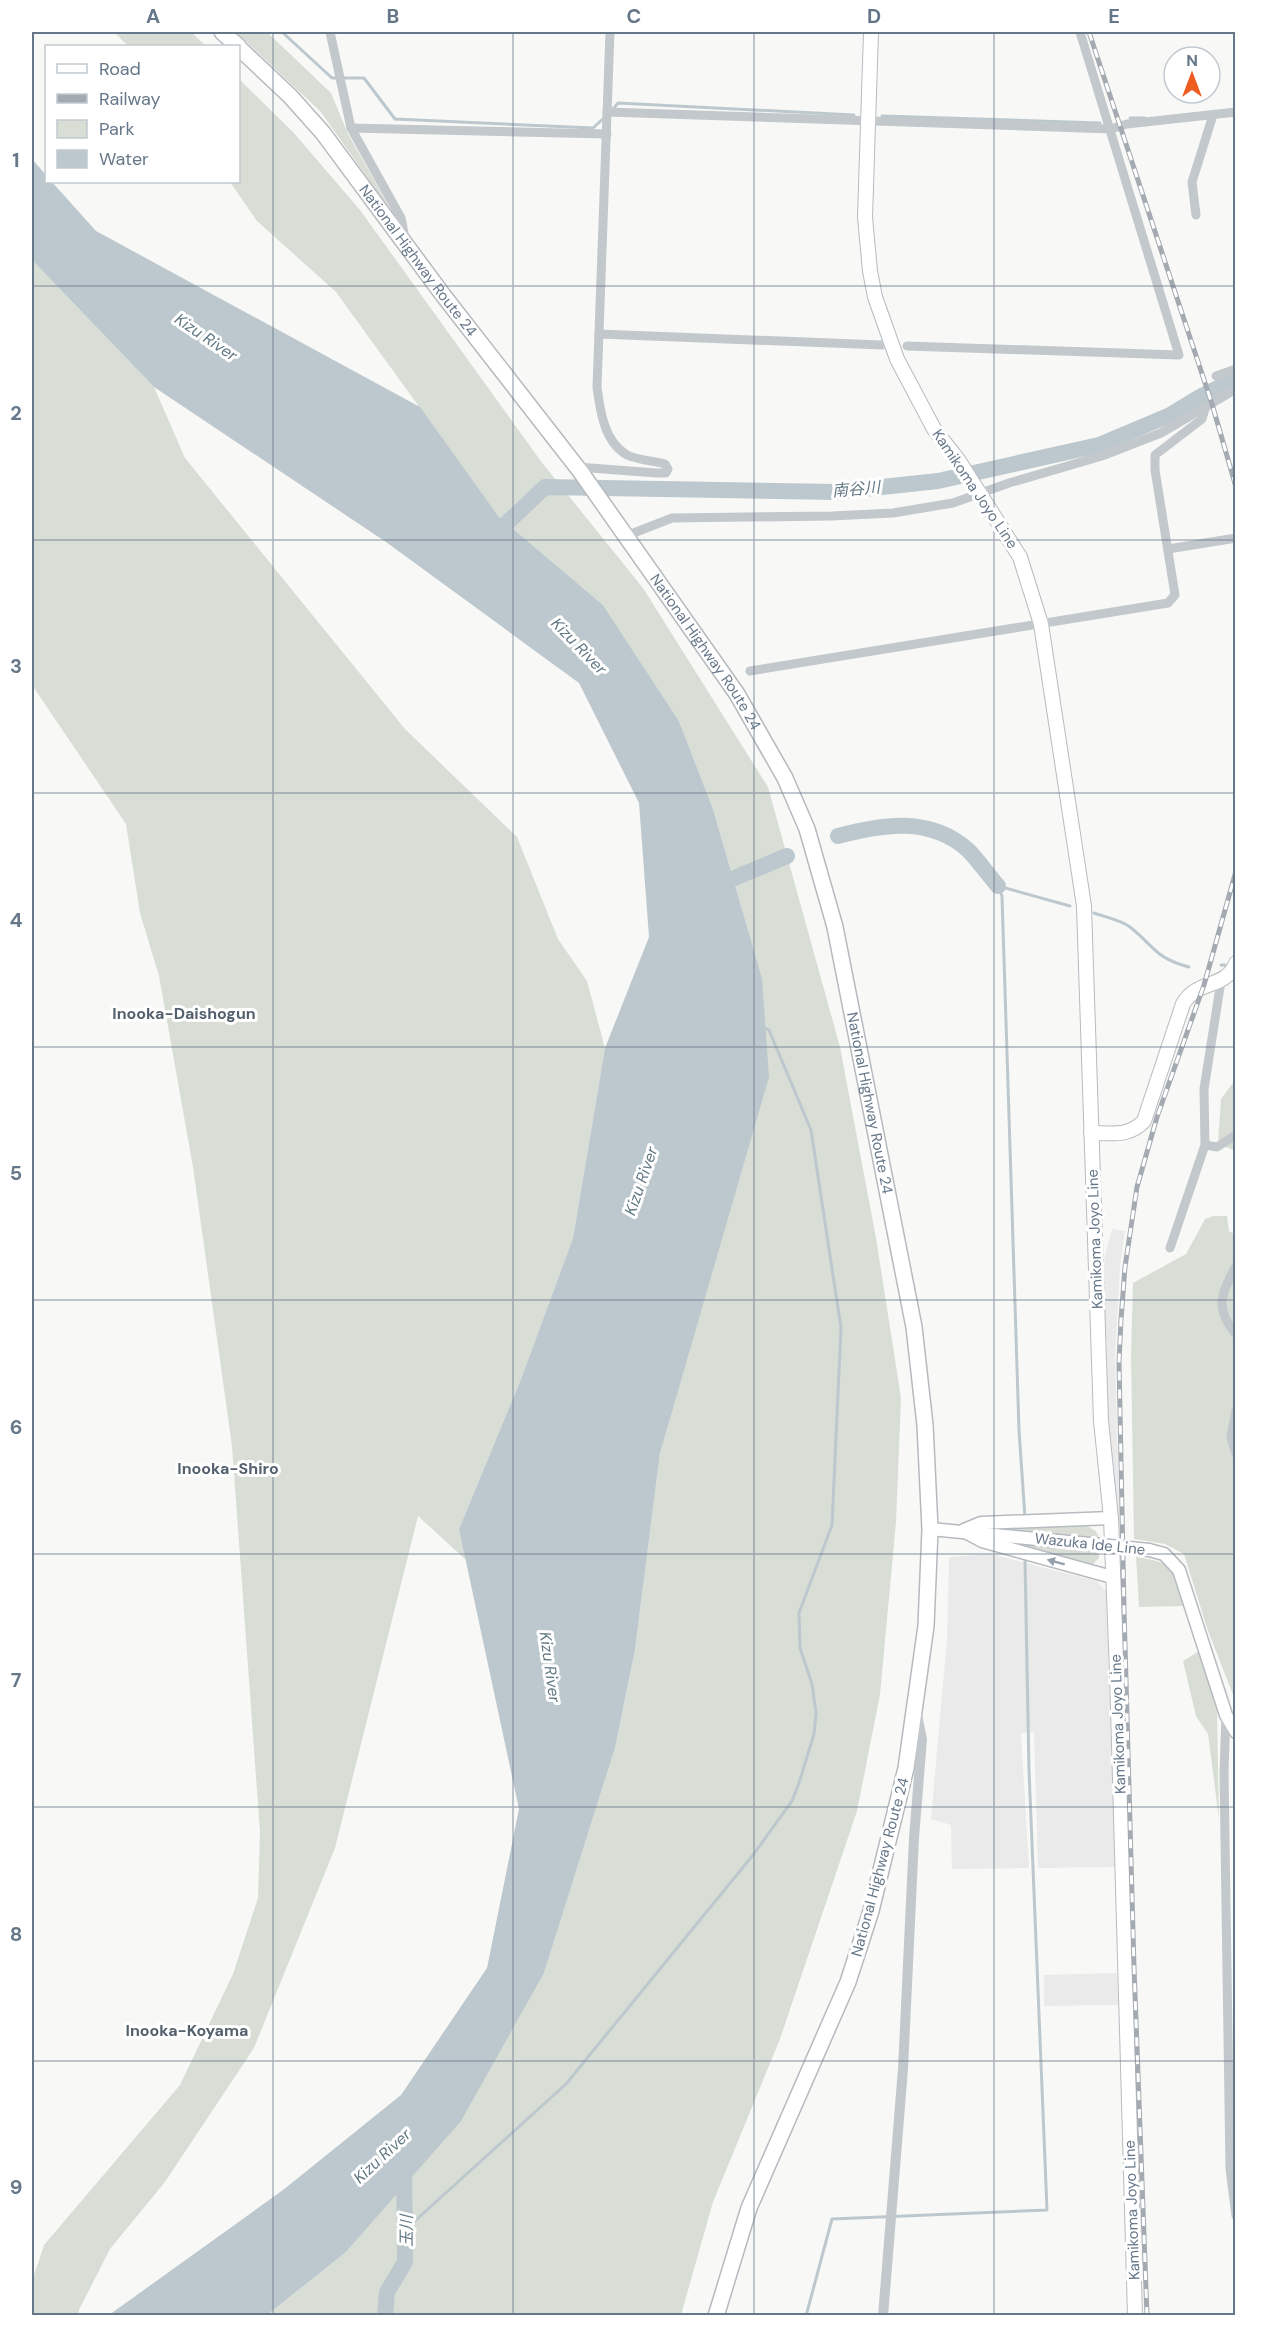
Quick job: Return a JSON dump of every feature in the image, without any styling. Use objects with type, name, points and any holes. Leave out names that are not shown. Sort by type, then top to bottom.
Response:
[{"type":"highway","name":"National Highway Route 24","points":[[222,32],[236,45]]},
{"type":"highway","name":"National Highway Route 24","points":[[240,49],[290,96],[323,133],[443,295],[579,469],[737,694],[785,778],[807,829],[835,927],[914,1327],[925,1425],[930,1529],[926,1626],[916,1710],[889,1846],[848,1982],[749,2208],[716,2316]]},
{"type":"main road","name":"Kamikoma Joyo Line","points":[[871,32],[865,217],[875,297],[897,359],[934,429],[959,461],[1020,557],[1041,624],[1084,906],[1101,1421],[1111,1518],[1117,1672],[1135,2316]]},
{"type":"main road","points":[[1091,1133],[1123,1134],[1135,1130],[1144,1121],[1182,1004],[1193,990],[1221,981],[1232,972],[1236,963]]},
{"type":"main road","points":[[963,1531],[981,1523],[1111,1518]]},
{"type":"main road","name":"Wazuka Ide Line","points":[[930,1529],[1149,1550],[1164,1554],[1179,1570],[1226,1715],[1236,1732]]},
{"type":"main road","points":[[963,1531],[982,1542],[1112,1577]]},
{"type":"street","points":[[330,32],[351,128],[401,218],[406,244]]},
{"type":"street","points":[[579,469],[666,473],[668,469],[665,464],[627,454],[614,442],[602,419],[597,387],[610,32]]},
{"type":"street","points":[[907,346],[1179,355],[1080,32]]},
{"type":"street","points":[[608,112],[1110,129],[1127,124],[1236,112]]},
{"type":"street","points":[[1196,215],[1192,182],[1213,115]]},
{"type":"street","points":[[351,128],[607,134]]},
{"type":"street","points":[[599,334],[882,345]]},
{"type":"street","points":[[1216,376],[1236,369]]},
{"type":"street","points":[[626,536],[672,518],[893,513],[953,503],[977,490],[1102,456],[1161,433],[1236,389]]},
{"type":"street","points":[[750,671],[1168,603],[1174,595],[1155,470],[1155,455],[1202,419],[1205,409]]},
{"type":"street","points":[[1168,549],[1236,538]]},
{"type":"street","points":[[1170,1248],[1205,1145],[1204,1089],[1221,981]]},
{"type":"street","points":[[1205,1145],[1217,1147],[1236,1135]]},
{"type":"street","points":[[1236,1266],[1221,1302],[1221,1310],[1225,1321],[1236,1334]]},
{"type":"street","points":[[1236,1410],[1231,1437],[1236,1454]]},
{"type":"street","points":[[884,2316],[903,2069],[914,1838],[922,1739],[916,1710]]},
{"type":"street","points":[[1226,1715],[1224,1784],[1230,2157],[1236,2216]]},
{"type":"shaded area","points":[[1112,1229],[1125,1231],[1120,1267],[1115,1358],[1120,1541],[1117,1541],[1108,1433],[1107,1340],[1104,1339],[1103,1276],[1105,1255]]},
{"type":"shaded area","points":[[991,1554],[1096,1581],[1106,1591],[1115,1867],[1038,1868],[1034,1732],[1021,1733],[1029,1868],[952,1869],[951,1825],[931,1819],[947,1639],[949,1557]]},
{"type":"shaded area","points":[[1117,1973],[1118,2005],[1044,2006],[1044,1975]]},
{"type":"green space","points":[[114,32],[191,32],[205,45],[127,45]]},
{"type":"green space","points":[[236,32],[267,32],[331,93],[348,134],[394,215],[320,111]]},
{"type":"green space","points":[[240,80],[293,132],[360,210],[543,464],[643,588],[768,787],[840,1047],[876,1238],[901,1398],[896,1522],[880,1695],[857,1811],[780,2039],[713,2202],[681,2315],[267,2315],[345,2253],[544,1973],[615,1748],[635,1650],[660,1453],[762,978],[713,809],[679,721],[603,605],[499,517],[336,292],[257,221],[231,183],[240,183]]},
{"type":"green space","points":[[32,260],[154,387],[185,458],[405,729],[517,837],[558,939],[587,981],[605,1048],[573,1238],[521,1379],[459,1529],[466,1560],[418,1516],[335,1848],[254,2048],[165,2182],[110,2249],[79,2310],[79,2316],[32,2315],[32,2281],[44,2245],[180,2085],[233,1974],[258,1898],[260,1832],[232,1446],[193,1167],[159,976],[140,913],[126,824],[32,685]]},
{"type":"green space","points":[[1235,1080],[1235,1151],[1218,1143],[1221,1099]]},
{"type":"green space","points":[[1213,1216],[1227,1216],[1229,1231],[1236,1235],[1235,1700],[1207,1628],[1184,1554],[1165,1544],[1134,1539],[1131,1355],[1133,1283],[1186,1254],[1205,1219]]},
{"type":"green space","points":[[1083,1524],[1096,1531],[1100,1540],[989,1529]]},
{"type":"green space","points":[[1018,1543],[1099,1553],[1099,1558],[1091,1566],[1019,1549]]},
{"type":"green space","points":[[1136,1557],[1159,1562],[1171,1569],[1178,1583],[1184,1606],[1139,1607]]},
{"type":"green space","points":[[1199,1651],[1217,1710],[1219,1819],[1208,1734],[1196,1716],[1183,1661]]},
{"type":"water","name":"Kizu River","points":[[32,159],[45,174],[45,183],[53,183],[96,231],[420,407],[499,517],[603,605],[679,721],[713,809],[762,978],[769,1077],[660,1453],[635,1650],[615,1748],[544,1973],[461,2121],[345,2253],[267,2315],[109,2315],[283,2190],[401,2095],[487,1968],[519,1809],[459,1529],[521,1379],[573,1238],[605,1048],[649,937],[639,803],[579,683],[386,542],[154,387],[32,260]]},
{"type":"waterway","points":[[282,32],[332,78],[364,78],[395,119],[593,128],[604,118]]},
{"type":"waterway","points":[[613,109],[618,103],[854,115]]},
{"type":"waterway","points":[[882,116],[1100,123]]},
{"type":"waterway","points":[[1130,118],[1145,118]]},
{"type":"waterway","name":"南谷川","points":[[491,538],[545,487],[835,492],[938,481],[1099,445],[1170,415],[1236,379]]},
{"type":"waterway","points":[[838,836],[888,826],[922,827],[953,839],[968,850],[998,886]]},
{"type":"waterway","points":[[713,887],[787,856]]},
{"type":"waterway","points":[[998,886],[1002,896],[1019,1430],[1025,1518]]},
{"type":"waterway","points":[[998,886],[1070,906]]},
{"type":"waterway","points":[[1094,913],[1126,925],[1162,956],[1189,967]]},
{"type":"waterway","points":[[406,2229],[566,2084],[753,1855],[792,1801],[814,1734],[816,1713],[812,1684],[800,1648],[799,1613],[832,1525],[841,1328],[811,1130],[769,1030],[762,1027]]},
{"type":"waterway","points":[[806,2316],[832,2219],[1047,2210],[1029,1770],[1025,1559]]},
{"type":"waterway","name":"玉川","points":[[385,2316],[387,2292],[405,2262],[404,2163]]},
{"type":"railway","points":[[1089,32],[1212,404],[1236,487]]},
{"type":"railway","points":[[1147,2316],[1124,1609],[1119,1362],[1121,1320],[1125,1267],[1137,1187],[1157,1117],[1204,985],[1236,871]]},
{"type":"district","name":"Inooka-Daishogun","points":[[184,1013]]},
{"type":"district","name":"Inooka-Shiro","points":[[228,1468]]},
{"type":"district","name":"Inooka-Koyama","points":[[187,2030]]}]
